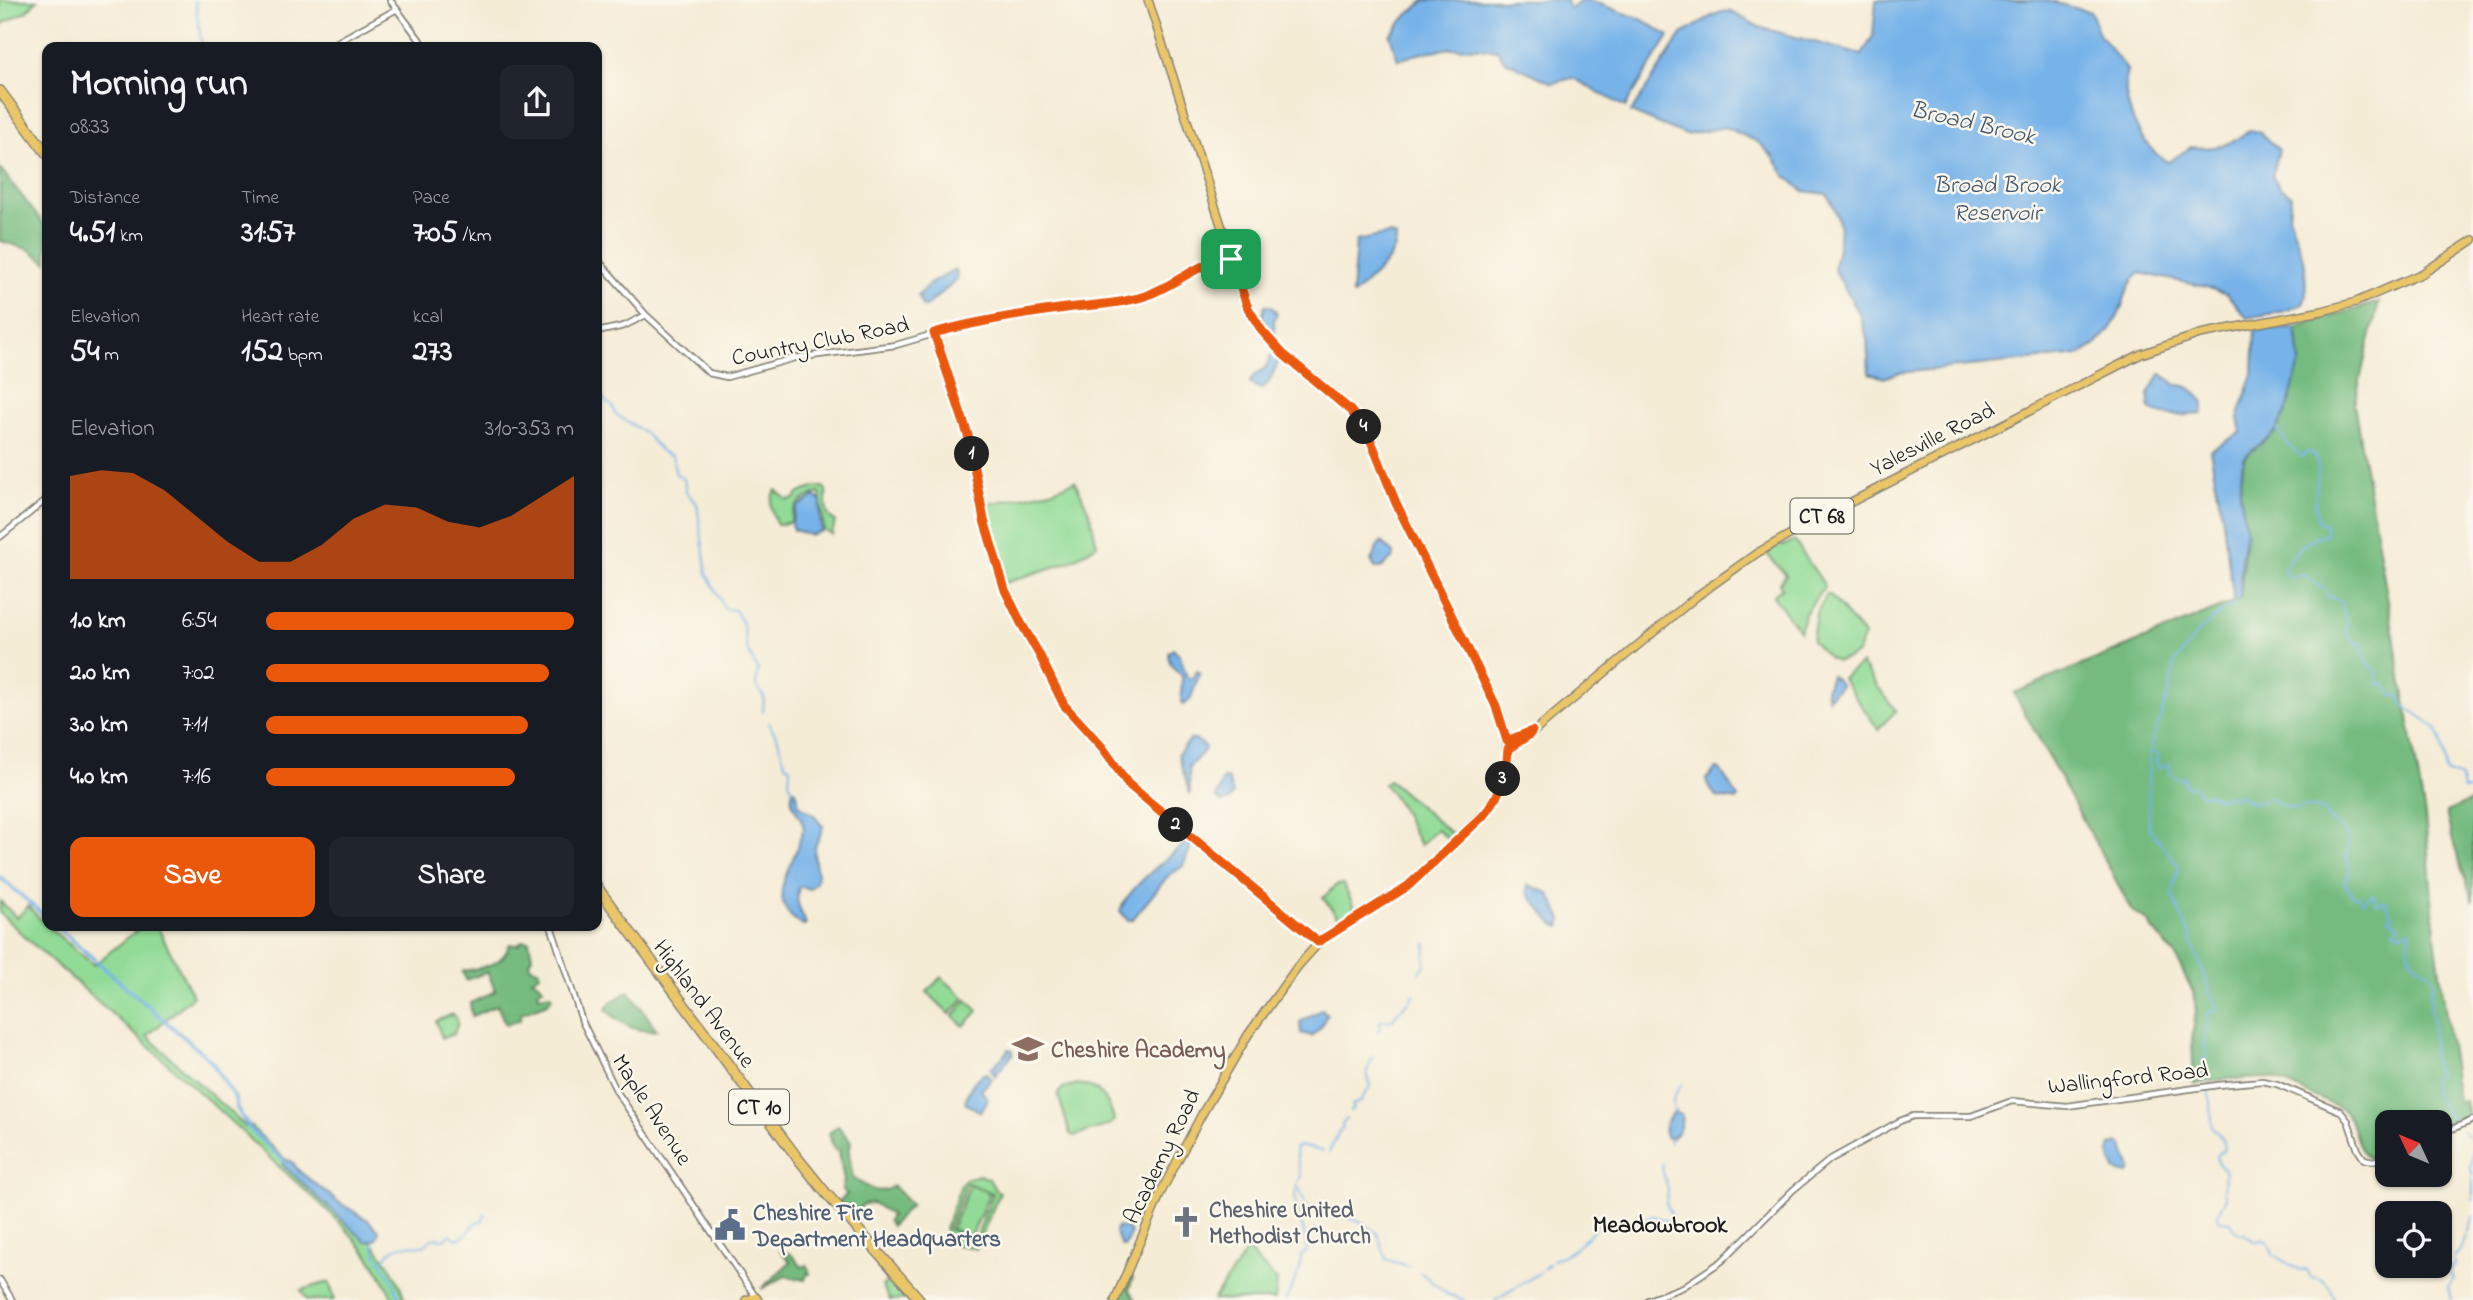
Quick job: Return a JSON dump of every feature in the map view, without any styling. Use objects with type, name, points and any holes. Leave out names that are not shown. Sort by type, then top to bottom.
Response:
[{"type":"highway","points":[[0,91],[42,147]]},
{"type":"highway","name":"Highland Avenue","points":[[602,894],[796,1156],[920,1300]]},
{"type":"main road","points":[[1148,0],[1248,308],[1262,331],[1283,354],[1350,410],[1367,431],[1396,503],[1496,706],[1507,745]]},
{"type":"main road","name":"Yalesville Road","points":[[1507,745],[1532,731],[1696,596],[1757,553],[1799,529],[2147,351],[2200,334],[2322,311],[2397,286],[2435,267],[2473,240]]},
{"type":"main road","name":"Academy Road","points":[[1115,1300],[1170,1174],[1235,1055],[1288,978],[1318,942],[1408,886],[1491,806],[1502,783],[1507,745]]},
{"type":"main road","points":[[746,1300],[757,1298]]},
{"type":"street","points":[[390,0],[421,42]]},
{"type":"street","points":[[337,42],[397,9]]},
{"type":"street","name":"Country Club Road","points":[[602,265],[646,315],[709,373],[727,377],[795,358],[897,345],[958,327],[1146,296],[1209,262],[1231,259]]},
{"type":"street","points":[[602,331],[624,326],[646,315]]},
{"type":"street","points":[[934,333],[968,435],[984,520],[1005,590],[1064,705],[1103,748],[1128,784],[1318,942]]},
{"type":"street","points":[[0,537],[42,503]]},
{"type":"street","name":"Maple Avenue","points":[[553,931],[582,1021],[617,1093],[757,1298]]},
{"type":"street","name":"Wallingford Road","points":[[1648,1300],[1683,1287],[1717,1265],[1800,1184],[1831,1159],[1913,1116],[1971,1116],[2012,1101],[2067,1106],[2235,1082],[2262,1081],[2277,1084],[2336,1108],[2348,1121],[2364,1158],[2375,1160]]},
{"type":"street","points":[[2452,1129],[2473,1120]]},
{"type":"street","points":[[0,1280],[12,1300]]},
{"type":"green space","points":[[0,0],[37,0],[27,11],[0,25]]},
{"type":"green space","points":[[0,168],[42,222],[42,259],[28,249],[0,241]]},
{"type":"green space","points":[[2379,302],[2354,404],[2425,816],[2436,944],[2458,1101],[2465,1101],[2468,1118],[2452,1125],[2452,1110],[2375,1110],[2375,1158],[2371,1159],[2361,1149],[2342,1109],[2273,1078],[2226,1079],[2194,1084],[2192,1039],[2196,1011],[2193,992],[2175,955],[2149,922],[2133,912],[2014,693],[2234,602],[2240,597],[2246,530],[2240,492],[2244,458],[2275,432],[2300,363],[2296,327]]},
{"type":"green space","points":[[1075,481],[1090,514],[1097,545],[1071,561],[1005,583],[983,505],[1051,491]]},
{"type":"green space","points":[[816,487],[826,490],[827,512],[835,521],[832,535],[824,530],[820,493],[796,506],[791,522],[777,525],[771,503],[776,490],[787,500]]},
{"type":"green space","points":[[1794,540],[1825,586],[1804,615],[1800,632],[1773,596],[1782,588],[1779,583],[1786,575],[1766,553]]},
{"type":"green space","points":[[1827,595],[1830,595],[1864,636],[1857,654],[1837,662],[1812,641],[1816,613]]},
{"type":"green space","points":[[1861,664],[1896,711],[1878,729],[1842,678]]},
{"type":"green space","points":[[1389,780],[1454,836],[1450,841],[1437,829],[1420,845],[1399,804],[1384,784]]},
{"type":"green space","points":[[2473,800],[2473,902],[2446,812]]},
{"type":"green space","points":[[1343,884],[1356,911],[1340,919],[1323,898],[1336,885]]},
{"type":"green space","points":[[0,901],[17,918],[28,906],[42,921],[42,931],[53,931],[94,965],[136,931],[160,931],[193,996],[147,1036],[246,1127],[251,1126],[360,1229],[380,1252],[395,1276],[405,1300],[393,1300],[371,1259],[325,1208],[0,913]]},
{"type":"green space","points":[[522,941],[529,941],[532,957],[529,962],[540,974],[532,979],[543,988],[538,991],[539,996],[551,994],[552,998],[546,1004],[521,1013],[521,1019],[506,1025],[497,1005],[472,1016],[470,1003],[496,991],[487,972],[466,980],[462,971],[498,961],[510,944],[518,945]]},
{"type":"green space","points":[[941,977],[965,998],[950,1014],[927,992]]},
{"type":"green space","points":[[629,991],[657,1030],[629,1026],[606,1009],[611,1002]]},
{"type":"green space","points":[[967,1000],[978,1011],[964,1026],[953,1016]]},
{"type":"green space","points":[[453,1014],[458,1022],[454,1034],[442,1038],[436,1021]]},
{"type":"green space","points":[[1078,1084],[1092,1088],[1102,1095],[1114,1120],[1110,1125],[1074,1136],[1070,1134],[1058,1094],[1063,1088]]},
{"type":"green space","points":[[838,1126],[851,1142],[849,1154],[853,1178],[878,1191],[893,1186],[911,1205],[891,1226],[888,1221],[891,1215],[873,1203],[864,1204],[851,1217],[838,1202],[847,1194],[842,1190],[844,1181],[839,1151],[833,1147],[829,1133]]},
{"type":"green space","points":[[979,1175],[989,1179],[996,1191],[1000,1192],[976,1249],[953,1243],[949,1240],[945,1228],[961,1185],[966,1179]],"holes":[[[967,1183],[993,1193],[974,1240],[948,1229]]]},
{"type":"green space","points":[[970,1185],[990,1193],[971,1237],[951,1229]]},
{"type":"green space","points":[[1248,1249],[1277,1281],[1275,1300],[1213,1300]]},
{"type":"green space","points":[[781,1251],[791,1254],[802,1267],[807,1265],[810,1274],[807,1274],[805,1280],[785,1276],[761,1289],[790,1262]]},
{"type":"green space","points":[[1129,1273],[1133,1278],[1129,1289],[1135,1300],[1117,1300]]},
{"type":"green space","points":[[894,1275],[913,1299],[890,1300],[882,1286]]},
{"type":"green space","points":[[329,1282],[335,1300],[307,1300],[301,1290]]},
{"type":"water","points":[[1426,0],[1567,0],[1571,9],[1582,0],[1592,1],[1643,20],[1669,36],[1625,107],[1573,78],[1552,83],[1505,61],[1497,50],[1472,47],[1447,49],[1398,60],[1390,35],[1408,14]]},
{"type":"water","name":"Broad Brook Reservoir","points":[[1876,0],[2044,0],[2091,12],[2099,34],[2127,70],[2126,95],[2129,109],[2140,134],[2158,155],[2168,162],[2191,147],[2222,145],[2249,130],[2259,132],[2279,150],[2272,176],[2281,189],[2291,194],[2289,216],[2305,264],[2306,296],[2303,304],[2285,311],[2247,318],[2227,294],[2140,273],[2129,287],[2120,311],[2108,331],[2099,342],[2080,355],[1898,373],[1884,378],[1869,373],[1867,338],[1859,313],[1834,269],[1840,230],[1837,215],[1827,194],[1803,191],[1785,175],[1774,158],[1758,142],[1725,127],[1686,135],[1631,112],[1682,34],[1711,17],[1730,11],[1759,27],[1862,55],[1873,36]]},
{"type":"water","points":[[1389,234],[1396,237],[1392,254],[1381,269],[1352,294],[1356,241]]},
{"type":"water","points":[[956,270],[957,280],[925,307],[922,306],[918,296],[928,285]]},
{"type":"water","points":[[1265,305],[1272,307],[1277,314],[1274,320],[1275,335],[1270,334],[1262,317]]},
{"type":"water","points":[[2296,327],[2300,363],[2286,412],[2275,432],[2243,458],[2240,492],[2246,530],[2241,560],[2240,597],[2234,602],[2210,450],[2241,433],[2238,418],[2253,374],[2255,330]]},
{"type":"water","points":[[1271,355],[1276,357],[1278,363],[1269,382],[1262,389],[1253,386],[1250,382],[1266,367]]},
{"type":"water","points":[[2161,373],[2176,385],[2189,387],[2195,392],[2204,402],[2202,414],[2168,415],[2150,409],[2148,394]]},
{"type":"water","points":[[815,496],[821,501],[822,531],[810,535],[793,530],[791,525],[797,507]]},
{"type":"water","points":[[1381,542],[1394,553],[1394,557],[1381,568],[1375,568],[1371,560]]},
{"type":"water","points":[[1173,649],[1180,656],[1187,677],[1191,679],[1197,671],[1200,673],[1190,700],[1183,705],[1182,676],[1172,666],[1168,657],[1168,653]]},
{"type":"water","points":[[1831,675],[1841,685],[1828,698],[1826,689]]},
{"type":"water","points":[[1191,739],[1205,746],[1204,751],[1189,767],[1190,795],[1178,754]]},
{"type":"water","points":[[1716,769],[1720,769],[1738,798],[1736,800],[1717,797],[1708,786],[1706,779]]},
{"type":"water","points":[[1223,779],[1228,779],[1233,794],[1229,800],[1222,803],[1216,797]]},
{"type":"water","points":[[793,789],[796,791],[799,805],[814,815],[823,826],[814,853],[816,880],[809,889],[800,886],[797,896],[806,924],[803,926],[786,910],[782,894],[785,876],[804,829],[793,805]]},
{"type":"water","points":[[1187,842],[1191,846],[1183,866],[1168,876],[1132,920],[1128,920],[1120,911],[1131,892]]},
{"type":"water","points":[[1528,885],[1549,893],[1562,919],[1560,927],[1553,924],[1529,895]]},
{"type":"water","points":[[1322,1009],[1327,1014],[1321,1027],[1312,1036],[1301,1033],[1300,1022]]},
{"type":"water","points":[[1008,1049],[1013,1050],[1013,1054],[995,1076],[991,1068]]},
{"type":"water","points":[[986,1073],[992,1079],[981,1090],[988,1099],[981,1112],[965,1103],[972,1085]]},
{"type":"water","points":[[1675,1112],[1682,1116],[1681,1123],[1670,1139],[1666,1137],[1665,1127]]},
{"type":"water","points":[[2118,1143],[2122,1145],[2131,1169],[2128,1174],[2116,1171],[2110,1159],[2111,1146]]},
{"type":"water","points":[[286,1160],[291,1161],[300,1172],[340,1203],[368,1220],[379,1231],[376,1240],[366,1242],[282,1164]]},
{"type":"water","points":[[1117,1227],[1125,1228],[1131,1233],[1124,1247],[1121,1246],[1115,1231]]},
{"type":"waterway","points":[[195,0],[201,42]]},
{"type":"waterway","points":[[602,395],[613,407],[615,414],[645,433],[662,452],[672,456],[676,474],[684,479],[686,492],[697,504],[707,574],[725,609],[735,610],[743,624],[747,649],[758,670],[756,685],[764,697],[763,712]]},
{"type":"waterway","points":[[2277,429],[2290,447],[2302,457],[2307,452],[2315,454],[2318,468],[2315,502],[2318,521],[2326,525],[2326,534],[2307,542],[2298,550],[2285,566],[2285,573],[2291,578],[2306,575],[2326,590],[2327,596],[2339,600],[2348,623],[2345,631],[2355,643],[2361,644],[2364,658],[2378,673],[2377,684],[2384,684],[2394,696],[2400,696],[2405,706],[2432,725],[2441,741],[2446,772],[2460,778],[2463,790],[2473,790]]},
{"type":"waterway","name":"Broad Brook","points":[[2205,1081],[2202,1060],[2208,1058],[2205,1042],[2208,1012],[2218,1009],[2172,895],[2179,866],[2149,828],[2148,779],[2151,745],[2176,661],[2199,631],[2234,605],[2236,599]]},
{"type":"waterway","points":[[768,723],[778,739],[785,763],[790,768],[789,783],[793,789]]},
{"type":"waterway","points":[[2152,752],[2158,755],[2156,763],[2160,768],[2169,763],[2170,774],[2179,779],[2184,777],[2185,785],[2194,787],[2202,795],[2209,794],[2219,799],[2229,795],[2234,798],[2241,795],[2255,803],[2270,798],[2283,806],[2324,810],[2333,823],[2347,834],[2349,840],[2345,858],[2350,872],[2343,882],[2352,896],[2359,896],[2363,902],[2372,894],[2378,904],[2386,902],[2393,916],[2389,918],[2400,926],[2394,930],[2401,933],[2410,930],[2410,957],[2428,971],[2434,981],[2429,1009],[2432,1013],[2433,1062],[2438,1074],[2431,1078],[2439,1101],[2454,1122]]},
{"type":"waterway","points":[[0,877],[42,914]]},
{"type":"waterway","points":[[62,931],[210,1060],[235,1098],[237,1108],[249,1128],[286,1163]]},
{"type":"waterway","points":[[1419,973],[1425,965],[1426,944]]},
{"type":"waterway","points":[[1378,1031],[1381,1021],[1393,1020],[1414,994]]},
{"type":"waterway","points":[[1350,1111],[1352,1105],[1362,1101],[1371,1085],[1366,1074],[1373,1056]]},
{"type":"waterway","points":[[1675,1112],[1674,1098],[1682,1084]]},
{"type":"waterway","name":"Broad Brook","points":[[2208,1091],[2212,1127],[2221,1137],[2224,1146],[2217,1156],[2225,1172],[2226,1198],[2217,1216],[2221,1220],[2231,1222],[2233,1229],[2255,1242],[2263,1239],[2269,1244],[2273,1255],[2300,1270],[2307,1270],[2311,1277],[2324,1282],[2335,1300]]},
{"type":"waterway","points":[[1329,1152],[1347,1119]]},
{"type":"waterway","points":[[2463,1131],[2473,1141]]},
{"type":"waterway","points":[[1286,1300],[1300,1269],[1301,1255],[1307,1252],[1296,1204],[1295,1195],[1301,1177],[1295,1148],[1300,1146],[1323,1151]]},
{"type":"waterway","points":[[2473,1150],[2473,1176]]},
{"type":"waterway","points":[[1552,1260],[1578,1246],[1598,1223],[1628,1227],[1653,1216],[1668,1222],[1672,1217],[1666,1203],[1668,1190],[1663,1164]]},
{"type":"waterway","points":[[2473,1180],[2473,1200]]},
{"type":"waterway","points":[[1299,1188],[1305,1203],[1321,1216]]},
{"type":"waterway","points":[[383,1261],[391,1251],[400,1246],[424,1246],[433,1238],[444,1239],[451,1234],[455,1238],[462,1237],[476,1222],[483,1221],[485,1213]]},
{"type":"waterway","points":[[1326,1217],[1346,1217],[1361,1222],[1377,1233],[1387,1260],[1409,1266]]},
{"type":"waterway","points":[[2451,1300],[2448,1287],[2453,1279],[2449,1270],[2454,1265],[2454,1257],[2461,1250],[2473,1217]]},
{"type":"waterway","points":[[373,1242],[376,1254],[393,1281],[400,1300]]},
{"type":"waterway","points":[[1544,1269],[1549,1264]]},
{"type":"waterway","points":[[1420,1272],[1447,1294],[1464,1300]]},
{"type":"waterway","points":[[1495,1300],[1541,1272]]},
{"type":"place","name":"Cheshire Academy","points":[[1028,1049]]},
{"type":"place","name":"Cheshire United Methodist Church","points":[[1186,1222]]},
{"type":"place","name":"Cheshire Fire Department Headquarters","points":[[730,1225]]},
{"type":"district","name":"Meadowbrook","points":[[1660,1224]]},
{"type":"route","points":[[1231,259],[1244,300],[1262,331],[1283,354],[1350,410],[1367,431],[1396,503],[1496,706],[1507,741],[1532,731],[1508,749],[1506,769],[1499,790],[1482,817],[1408,886],[1318,942],[1123,780],[1103,748],[1064,705],[1005,590],[985,528],[968,435],[934,333],[1042,312],[1146,296],[1209,262],[1231,259]]}]
